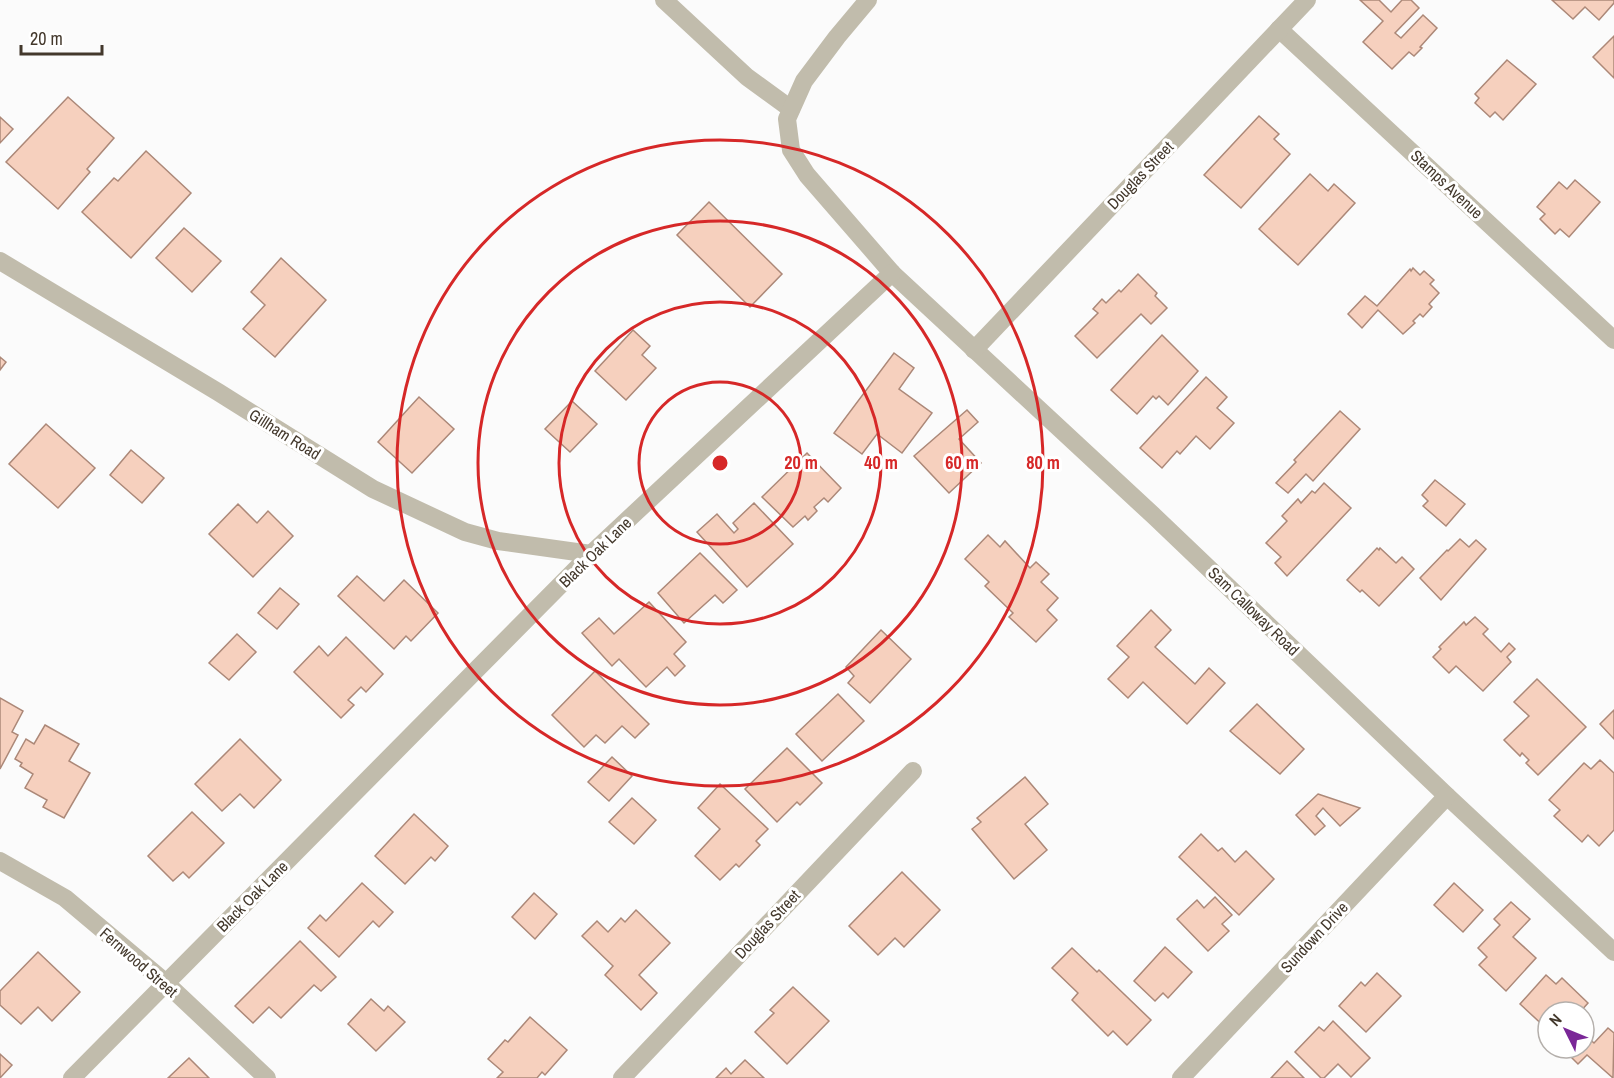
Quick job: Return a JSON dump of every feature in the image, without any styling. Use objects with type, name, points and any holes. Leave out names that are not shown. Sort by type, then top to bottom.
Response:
[{"type":"street","points":[[664,0],[747,77],[791,109]]},
{"type":"street","points":[[868,0],[837,36],[804,81],[787,119],[791,150],[807,175],[892,273]]},
{"type":"street","name":"Douglas Street","points":[[974,350],[1307,0]]},
{"type":"street","name":"Stamps Avenue","points":[[1280,29],[1614,340]]},
{"type":"street","name":"Gillham Road","points":[[0,261],[218,392],[373,489],[465,532],[498,541],[591,554]]},
{"type":"street","name":"Sam Calloway Road","points":[[892,273],[1155,517],[1614,952]]},
{"type":"street","name":"Black Oak Lane","points":[[72,1078],[591,554],[892,273]]},
{"type":"street","name":"Douglas Street","points":[[622,1078],[913,771]]},
{"type":"street","name":"Sundown Drive","points":[[1181,1078],[1447,796]]},
{"type":"street","name":"Fernwood Street","points":[[0,861],[65,898],[166,983],[267,1078]]},
{"type":"building","points":[[1360,0],[1379,0],[1391,12],[1402,0],[1411,0],[1419,8],[1395,33],[1401,38],[1423,15],[1437,28],[1414,56],[1409,52],[1392,69],[1363,42],[1383,21]]},
{"type":"building","points":[[1552,0],[1614,0],[1614,3],[1599,20],[1585,7],[1573,19]]},
{"type":"building","points":[[1614,36],[1614,78],[1593,57]]},
{"type":"building","points":[[1507,60],[1536,84],[1503,120],[1495,112],[1490,117],[1475,103],[1479,98],[1475,94]]},
{"type":"building","points":[[68,97],[114,138],[87,169],[90,172],[58,209],[6,162]]},
{"type":"building","points":[[1259,116],[1279,134],[1274,139],[1290,154],[1241,208],[1204,175]]},
{"type":"building","points":[[0,117],[13,129],[0,143]]},
{"type":"building","points":[[146,151],[191,193],[131,258],[82,212],[114,178],[118,181]]},
{"type":"building","points":[[1310,174],[1328,191],[1334,184],[1355,203],[1298,265],[1259,229]]},
{"type":"building","points":[[1575,180],[1600,202],[1569,237],[1560,229],[1555,234],[1540,219],[1545,214],[1537,207],[1559,182],[1567,189]]},
{"type":"building","points":[[709,202],[782,274],[750,307],[677,235]]},
{"type":"building","points":[[184,228],[221,261],[192,292],[156,258]]},
{"type":"building","points":[[281,258],[326,300],[275,357],[243,329],[265,305],[251,292]]},
{"type":"building","points":[[1413,268],[1420,275],[1424,271],[1434,280],[1430,284],[1439,293],[1429,304],[1432,307],[1423,317],[1420,314],[1413,321],[1415,323],[1403,334],[1378,310],[1362,328],[1348,314],[1365,296],[1377,306]]},
{"type":"building","points":[[1138,274],[1157,293],[1155,296],[1167,308],[1151,324],[1141,314],[1097,358],[1075,336],[1098,313],[1093,309],[1102,299],[1106,303],[1119,290],[1121,292]]},
{"type":"building","points":[[633,330],[650,346],[642,355],[656,368],[626,400],[595,371]]},
{"type":"building","points":[[1162,335],[1198,371],[1168,405],[1159,396],[1156,399],[1153,396],[1137,414],[1111,390]]},
{"type":"building","points":[[894,353],[914,368],[899,389],[932,413],[902,453],[877,434],[862,454],[834,433]]},
{"type":"building","points":[[0,357],[6,362],[0,370]]},
{"type":"building","points":[[1206,377],[1227,397],[1217,408],[1234,423],[1210,449],[1196,436],[1180,454],[1177,451],[1162,468],[1140,448]]},
{"type":"building","points":[[419,397],[454,429],[412,473],[378,442]]},
{"type":"building","points":[[572,401],[597,424],[570,452],[545,429]]},
{"type":"building","points":[[967,410],[978,422],[959,439],[981,463],[949,493],[914,456]]},
{"type":"building","points":[[1340,411],[1360,429],[1313,481],[1306,474],[1288,493],[1276,483],[1296,462],[1294,460]]},
{"type":"building","points":[[46,424],[95,468],[58,508],[9,464]]},
{"type":"building","points":[[131,450],[164,478],[142,503],[110,475]]},
{"type":"building","points":[[807,453],[841,488],[828,502],[824,498],[814,507],[817,511],[808,520],[805,516],[793,527],[762,497]]},
{"type":"building","points":[[1435,480],[1465,504],[1446,526],[1423,506],[1428,501],[1422,495]]},
{"type":"building","points":[[1324,483],[1351,508],[1287,576],[1275,563],[1281,557],[1266,543],[1287,521],[1282,516],[1298,499],[1301,503],[1312,491],[1315,493]]},
{"type":"building","points":[[754,503],[793,544],[747,587],[697,532],[717,514],[734,533],[738,529],[733,523]]},
{"type":"building","points":[[238,504],[257,523],[268,511],[293,536],[253,577],[209,534]]},
{"type":"building","points":[[988,535],[1000,547],[1005,541],[1030,568],[1036,562],[1049,574],[1041,582],[1058,598],[1047,610],[1057,620],[1036,642],[1009,617],[1013,613],[985,586],[989,582],[965,559]]},
{"type":"building","points":[[1460,539],[1469,547],[1476,540],[1486,549],[1441,600],[1420,578]]},
{"type":"building","points":[[1377,548],[1379,550],[1380,548],[1396,563],[1402,557],[1414,569],[1379,606],[1347,580]]},
{"type":"building","points":[[700,553],[737,590],[723,603],[715,595],[684,623],[658,593]]},
{"type":"building","points":[[357,576],[384,601],[404,580],[438,613],[411,641],[406,636],[394,649],[338,596]]},
{"type":"building","points":[[280,588],[299,604],[277,629],[258,613]]},
{"type":"building","points":[[649,602],[686,642],[674,654],[685,666],[675,676],[667,667],[646,687],[619,659],[612,666],[582,633],[599,618],[614,634]]},
{"type":"building","points":[[1151,610],[1171,630],[1155,647],[1195,684],[1209,668],[1225,683],[1187,724],[1143,682],[1128,698],[1108,679],[1129,657],[1117,646]]},
{"type":"building","points":[[1475,617],[1488,629],[1483,634],[1501,652],[1509,643],[1515,649],[1507,657],[1511,662],[1483,691],[1456,666],[1449,673],[1433,657],[1441,649],[1439,647],[1464,622],[1466,625]]},
{"type":"building","points":[[881,630],[911,659],[870,703],[848,683],[854,676],[846,667]]},
{"type":"building","points":[[237,634],[256,652],[229,680],[209,663]]},
{"type":"building","points":[[346,637],[383,674],[366,692],[361,687],[348,700],[354,705],[341,718],[294,672],[319,646],[328,656]]},
{"type":"building","points":[[595,671],[649,724],[635,738],[622,726],[605,743],[596,735],[584,747],[552,715]]},
{"type":"building","points":[[1537,679],[1586,727],[1538,775],[1526,763],[1529,760],[1522,753],[1520,756],[1504,740],[1529,716],[1514,702]]},
{"type":"building","points":[[838,694],[864,721],[822,761],[796,734]]},
{"type":"building","points":[[0,698],[23,711],[12,732],[18,735],[0,769]]},
{"type":"building","points":[[1257,704],[1304,749],[1280,774],[1230,731]]},
{"type":"building","points":[[1614,710],[1614,739],[1600,724]]},
{"type":"building","points":[[45,725],[79,744],[69,761],[90,773],[64,818],[43,807],[47,800],[25,788],[33,774],[20,766],[22,763],[15,759],[26,739],[34,744]]},
{"type":"building","points":[[240,739],[281,780],[254,808],[240,794],[222,811],[195,784]]},
{"type":"building","points":[[787,748],[822,783],[800,805],[797,802],[777,822],[745,789]]},
{"type":"building","points":[[612,757],[632,776],[609,801],[588,782]]},
{"type":"building","points":[[1600,760],[1614,773],[1614,830],[1599,846],[1588,835],[1582,842],[1554,816],[1560,810],[1549,800],[1584,763],[1591,769]]},
{"type":"building","points":[[1025,777],[1048,804],[1025,824],[1047,850],[1014,879],[972,829],[981,822],[977,818]]},
{"type":"building","points":[[720,784],[768,829],[756,841],[760,845],[739,867],[736,864],[720,880],[695,856],[720,829],[698,808]]},
{"type":"building","points":[[1318,794],[1360,808],[1340,826],[1323,808],[1316,816],[1325,826],[1315,835],[1296,815]]},
{"type":"building","points":[[632,798],[656,820],[634,844],[609,822]]},
{"type":"building","points":[[192,812],[224,843],[189,878],[183,872],[173,881],[148,856]]},
{"type":"building","points":[[414,814],[448,846],[435,861],[431,857],[405,884],[375,856]]},
{"type":"building","points":[[1201,834],[1218,851],[1222,848],[1235,862],[1246,851],[1274,879],[1239,915],[1179,857]]},
{"type":"building","points":[[902,872],[940,910],[904,947],[895,938],[878,955],[849,926]]},
{"type":"building","points":[[362,883],[393,912],[379,927],[373,921],[339,957],[308,928],[320,915],[326,921]]},
{"type":"building","points":[[1454,883],[1483,910],[1463,932],[1434,905]]},
{"type":"building","points":[[534,893],[557,914],[535,939],[512,917]]},
{"type":"building","points":[[1215,897],[1232,915],[1222,924],[1229,931],[1208,951],[1177,919],[1197,900],[1204,908]]},
{"type":"building","points":[[1511,902],[1530,919],[1513,937],[1536,958],[1506,991],[1479,965],[1487,957],[1478,948],[1500,925],[1494,919]]},
{"type":"building","points":[[636,910],[670,943],[639,975],[657,993],[641,1010],[605,975],[613,966],[582,936],[597,921],[608,932],[621,918],[625,922]]},
{"type":"building","points":[[300,941],[336,977],[321,991],[314,985],[281,1018],[269,1007],[253,1023],[235,1006]]},
{"type":"building","points":[[1165,947],[1192,972],[1168,998],[1163,993],[1155,1001],[1134,981]]},
{"type":"building","points":[[1072,948],[1097,972],[1099,970],[1151,1020],[1127,1045],[1113,1031],[1108,1036],[1072,1000],[1078,993],[1052,968]]},
{"type":"building","points":[[38,952],[80,992],[52,1021],[38,1007],[21,1024],[0,1005],[0,991]]},
{"type":"building","points":[[1377,973],[1401,996],[1366,1032],[1339,1006],[1361,982],[1365,986]]},
{"type":"building","points":[[1546,975],[1556,984],[1562,978],[1585,1000],[1536,1000],[1536,1019],[1520,1004]]},
{"type":"building","points":[[793,987],[829,1021],[787,1064],[755,1032],[774,1013],[770,1010]]},
{"type":"building","points":[[371,999],[384,1011],[388,1006],[405,1022],[376,1051],[348,1024]]},
{"type":"building","points":[[530,1017],[567,1050],[545,1075],[542,1072],[537,1078],[497,1078],[503,1072],[488,1059],[505,1040],[508,1042]]},
{"type":"building","points":[[1333,1021],[1370,1058],[1351,1077],[1338,1064],[1324,1078],[1321,1078],[1295,1052],[1319,1027],[1324,1031]]},
{"type":"building","points":[[1608,1028],[1614,1033],[1613,1078],[1593,1060],[1596,1060],[1596,1041]]},
{"type":"building","points":[[0,1054],[12,1065],[0,1078]]},
{"type":"building","points":[[189,1058],[209,1078],[168,1078]]},
{"type":"building","points":[[745,1060],[764,1078],[716,1078],[726,1068],[731,1074]]},
{"type":"building","points":[[1287,1061],[1304,1078],[1271,1078]]}]
